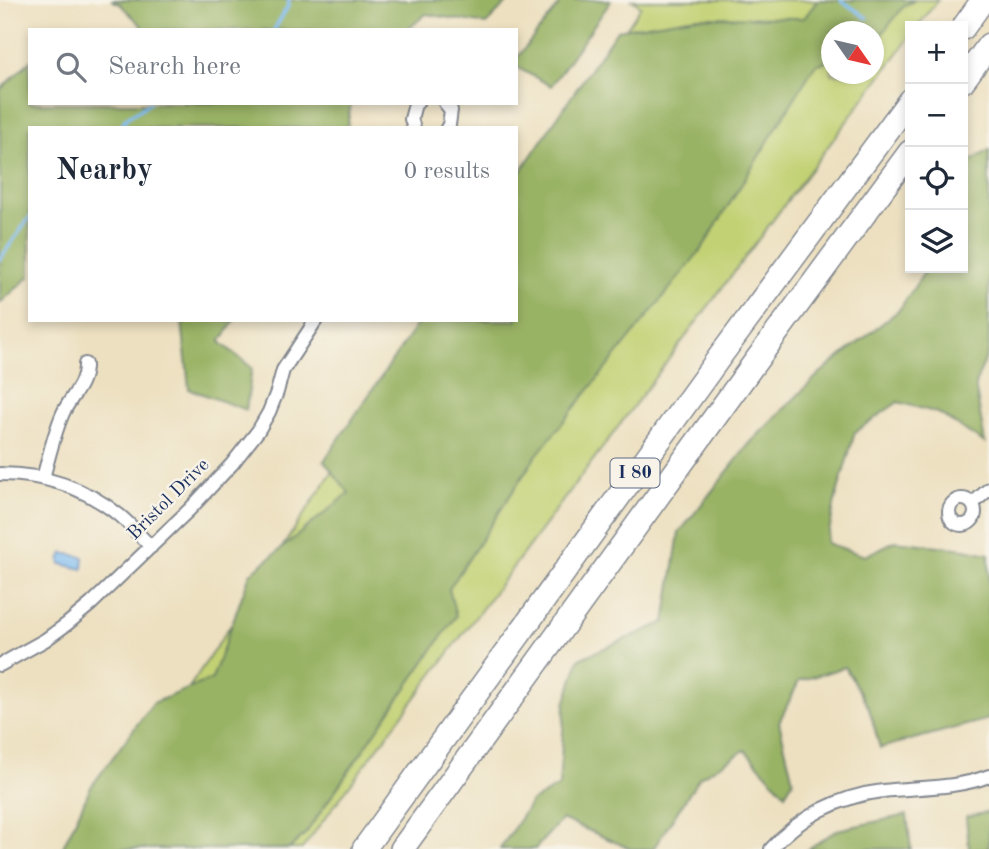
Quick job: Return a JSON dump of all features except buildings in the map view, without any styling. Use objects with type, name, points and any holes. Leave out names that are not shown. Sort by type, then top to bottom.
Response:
[{"type":"highway","points":[[968,21],[983,0]]},
{"type":"highway","points":[[968,74],[989,45]]},
{"type":"highway","name":"I 80","points":[[364,849],[721,355],[905,107]]},
{"type":"highway","name":"I 80","points":[[402,849],[905,159]]},
{"type":"street","points":[[413,126],[411,119],[416,105]]},
{"type":"street","points":[[446,105],[451,110],[448,126]]},
{"type":"street","name":"Bristol Drive","points":[[0,665],[45,639],[91,604],[190,509],[232,464],[258,431],[269,412],[282,370],[316,322]]},
{"type":"street","points":[[43,478],[62,415],[83,382],[85,364]]},
{"type":"street","points":[[0,474],[43,478],[82,491],[122,518],[151,547]]},
{"type":"street","points":[[972,505],[989,489]]},
{"type":"street","points":[[771,849],[796,825],[818,811],[859,795],[956,785],[989,776]]},
{"type":"green space","points":[[111,0],[510,0],[486,24],[426,14],[409,28],[141,28],[120,4]]},
{"type":"green space","points":[[563,0],[611,1],[551,86],[518,68],[518,56]]},
{"type":"green space","points":[[632,0],[938,0],[922,21],[905,21],[905,44],[884,72],[884,21],[821,21],[821,84],[875,84],[302,849],[82,849],[432,322],[518,322],[518,191],[641,6]]},
{"type":"green space","points":[[818,0],[915,0],[904,6],[884,31],[884,21],[821,21],[821,63],[815,65],[703,247],[536,456],[449,589],[456,616],[306,833],[289,849],[62,849],[91,787],[153,703],[212,679],[250,574],[349,493],[324,461],[419,322],[518,322],[518,175],[617,30],[696,17],[804,18]]},
{"type":"green space","points":[[28,63],[28,105],[351,105],[347,126],[28,126],[28,278],[0,303],[0,90]]},
{"type":"green space","points":[[989,150],[989,350],[975,384],[985,443],[938,413],[898,402],[855,432],[835,501],[827,543],[865,556],[895,541],[989,554],[989,719],[880,748],[869,708],[845,667],[799,681],[779,722],[793,781],[785,794],[745,750],[700,777],[653,849],[631,849],[562,819],[535,849],[500,849],[531,802],[559,786],[565,704],[579,659],[665,622],[679,533],[750,443],[819,374],[899,310],[924,273],[968,273],[968,163]]},
{"type":"green space","points":[[182,322],[234,322],[220,342],[252,368],[246,410],[189,389]]},
{"type":"green space","points":[[989,812],[989,849],[969,849],[966,817]]},
{"type":"green space","points":[[907,815],[911,849],[808,849],[837,830]]},
{"type":"water","points":[[63,553],[84,557],[83,568],[61,564]]},
{"type":"waterway","points":[[275,28],[289,0]]},
{"type":"waterway","points":[[841,0],[867,18]]},
{"type":"waterway","points":[[121,126],[126,118],[147,105]]},
{"type":"waterway","points":[[0,259],[28,220]]}]
